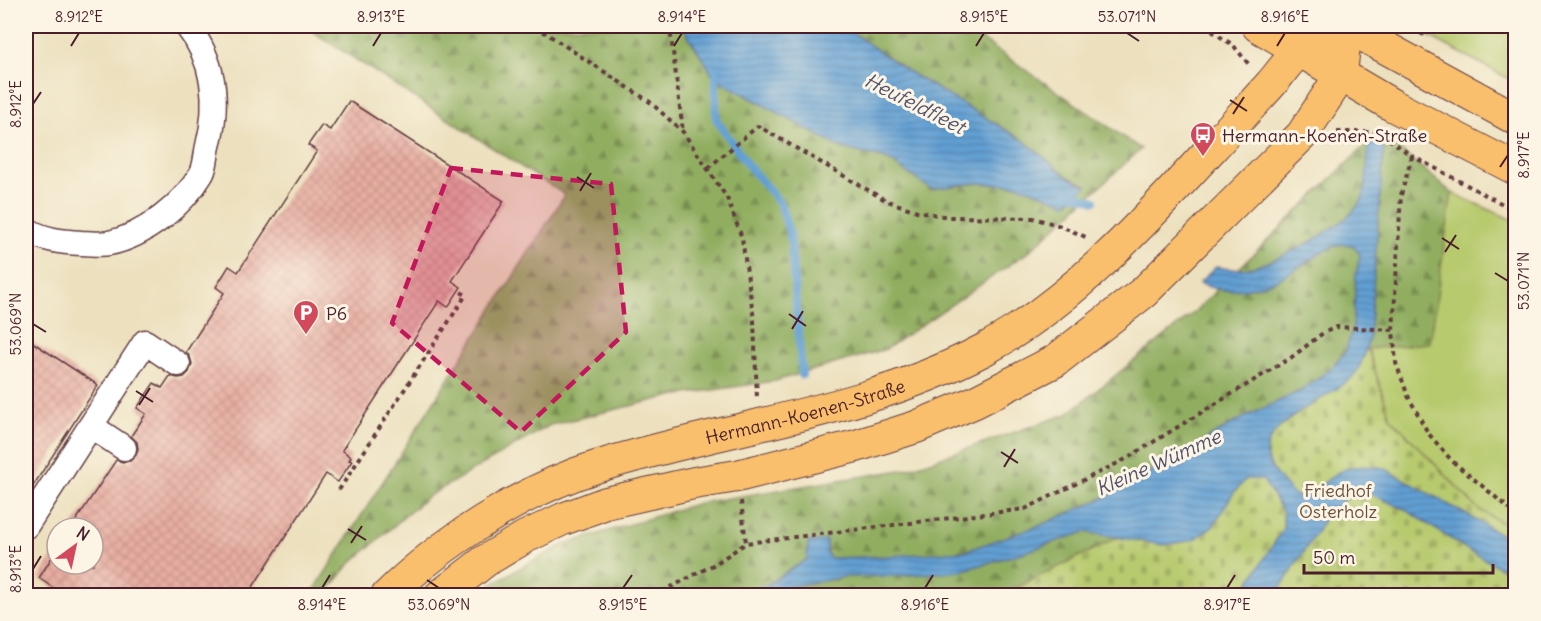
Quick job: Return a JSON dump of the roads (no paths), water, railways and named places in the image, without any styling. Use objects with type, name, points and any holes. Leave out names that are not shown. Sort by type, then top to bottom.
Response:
[{"type":"main road","points":[[1258,26],[1392,105],[1515,169]]},
{"type":"main road","points":[[440,596],[485,561],[525,537],[563,519],[606,503],[694,483],[737,476],[856,446],[916,427],[975,402],[1055,361],[1144,292],[1302,135],[1341,75],[1346,26],[1515,119]]},
{"type":"main road","name":"Hermann-Koenen-Straße","points":[[387,596],[405,578],[445,546],[489,517],[539,490],[592,468],[674,444],[757,427],[851,403],[897,388],[969,357],[1026,323],[1080,280],[1114,249],[1203,158],[1300,51],[1346,26]]},
{"type":"lane","points":[[26,229],[38,237],[71,243],[109,243],[145,230],[179,202],[202,172],[213,125],[214,81],[196,37],[187,26]]},
{"type":"lane","points":[[26,526],[145,342],[178,364]]},
{"type":"lane","points":[[91,426],[124,448]]},
{"type":"water","points":[[682,26],[843,26],[909,72],[1023,140],[1068,177],[1087,186],[1066,203],[1018,185],[976,183],[931,189],[887,159],[841,148],[715,78]]},
{"type":"water","points":[[1369,140],[1384,148],[1369,339],[1355,374],[1346,383],[1285,423],[1274,434],[1267,446],[1268,459],[1276,474],[1295,496],[1309,493],[1351,467],[1384,468],[1515,542],[1515,576],[1468,550],[1406,510],[1369,493],[1346,498],[1325,519],[1276,595],[1241,595],[1283,529],[1283,512],[1263,480],[1246,479],[1232,495],[1214,525],[1194,540],[1164,545],[1085,532],[960,571],[845,577],[754,593],[807,559],[808,542],[826,540],[827,554],[831,558],[965,551],[1041,525],[1112,494],[1241,419],[1302,390],[1332,368],[1346,351],[1353,325],[1356,274],[1360,255],[1352,246],[1346,244],[1330,248],[1280,278],[1260,286],[1223,290],[1199,283],[1216,267],[1244,269],[1277,258],[1313,240],[1346,218],[1357,207],[1365,190]]},
{"type":"waterway","name":"Heufeldfleet","points":[[716,70],[716,119],[747,164],[780,203],[790,234],[802,375]]},
{"type":"waterway","name":"Heufeldfleet","points":[[1068,192],[1095,201]]},
{"type":"waterway","name":"Kleine Wümme","points":[[748,596],[763,589]]},
{"type":"place","name":"Hermann-Koenen-Straße","points":[[1203,158]]},
{"type":"place","name":"P6","points":[[306,336]]},
{"type":"park label","name":"Friedhof Osterholz","points":[[1338,500]]}]
